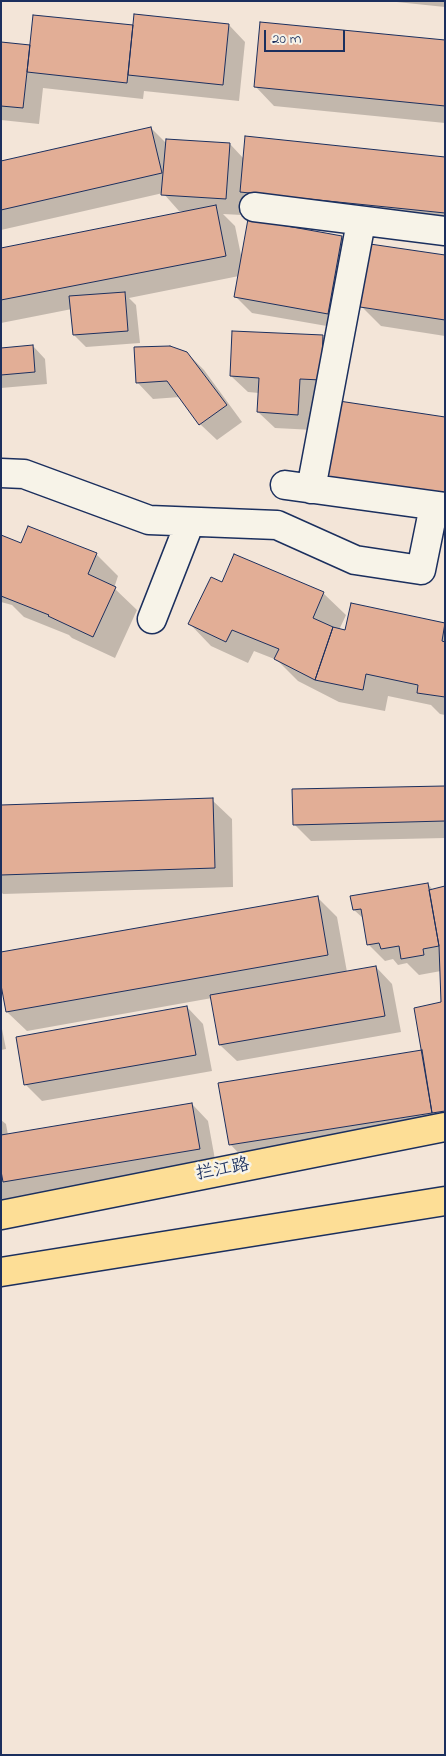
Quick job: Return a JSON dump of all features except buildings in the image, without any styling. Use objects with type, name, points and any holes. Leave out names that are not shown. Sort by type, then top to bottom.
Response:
[{"type":"main road","name":"拦江路","points":[[1,1215],[445,1127]]},
{"type":"main road","points":[[1,1272],[445,1201]]},
{"type":"street","points":[[254,207],[361,222],[445,231]]},
{"type":"street","points":[[311,489],[361,222]]},
{"type":"street","points":[[1,472],[24,474],[149,520],[277,525],[355,560],[422,570],[439,507],[285,485]]},
{"type":"street","points":[[152,619],[190,522]]}]
